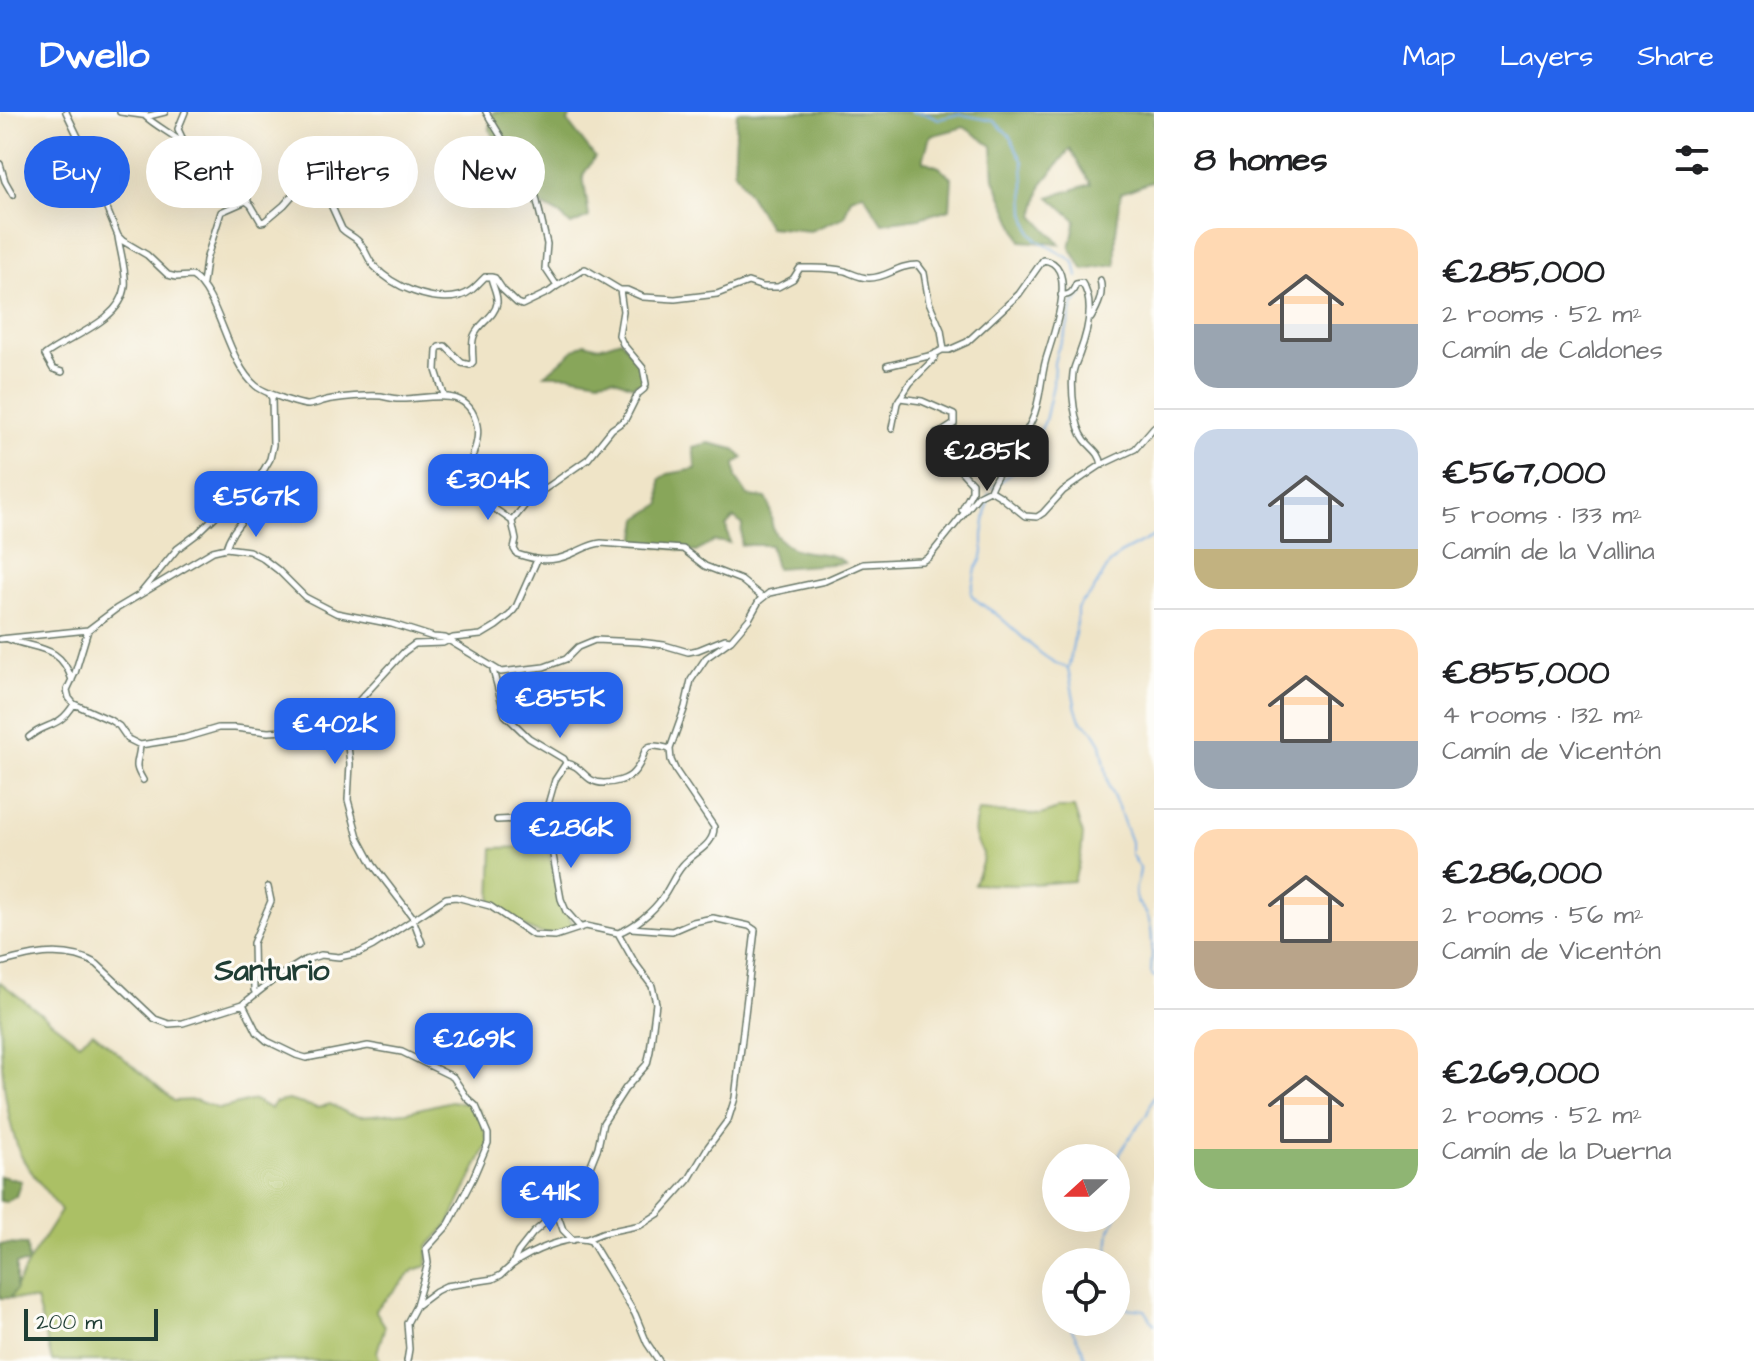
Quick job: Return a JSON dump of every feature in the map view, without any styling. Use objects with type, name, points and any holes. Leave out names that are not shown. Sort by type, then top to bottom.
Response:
[{"type":"street","points":[[62,372],[53,369],[45,355],[82,335],[119,304],[125,281],[118,236],[96,174],[66,112]]},
{"type":"street","points":[[120,112],[145,116],[165,112]]},
{"type":"street","points":[[182,136],[178,129],[185,112]]},
{"type":"street","points":[[486,112],[523,180],[536,197],[547,244],[545,268],[557,286]]},
{"type":"street","points":[[145,116],[173,136]]},
{"type":"street","points":[[0,164],[13,195]]},
{"type":"street","points":[[252,208],[261,222],[265,221],[314,174],[344,231],[358,241],[373,265],[410,291],[431,296],[458,296],[474,289],[485,277],[491,277],[522,305],[585,269],[620,290],[643,297],[675,299],[717,294],[748,282],[778,287],[793,279],[800,268],[832,268],[872,278],[903,266],[918,265],[924,273],[929,302],[941,330],[944,350]]},
{"type":"street","points":[[203,284],[206,260],[219,215],[226,208]]},
{"type":"street","points":[[118,236],[147,255],[168,275],[192,276],[203,284],[233,353],[252,382],[272,398],[273,445],[270,459],[258,480],[177,549],[137,597]]},
{"type":"street","points":[[0,963],[45,953],[89,959],[150,1015],[169,1024],[189,1022],[243,1004],[305,960],[321,955],[339,957],[359,953],[441,900],[456,897],[490,906],[533,935],[555,936],[593,926],[618,933],[630,928],[658,904],[681,868],[714,836],[714,827],[671,760],[670,749],[691,680],[706,658],[731,640],[749,619],[762,597],[783,589],[825,581],[863,564],[922,561],[929,557],[978,496],[990,490],[1036,411],[1061,295],[1063,278],[1056,263],[1043,260],[1019,294],[958,348],[887,366]]},
{"type":"street","points":[[444,395],[436,370],[437,350],[445,346],[462,363],[470,365],[473,362],[475,334],[496,305],[491,277]]},
{"type":"street","points":[[1100,280],[1102,288],[1098,305],[1088,323],[1073,374],[1073,402],[1082,435],[1099,454],[1102,465]]},
{"type":"street","points":[[1061,295],[1072,293],[1076,284],[1084,285],[1088,293],[1088,323]]},
{"type":"street","points":[[512,521],[538,493],[588,459],[606,436],[625,420],[638,394],[644,389],[643,368],[619,335],[623,311],[620,290]]},
{"type":"street","points":[[892,428],[897,403],[936,353]]},
{"type":"street","points":[[270,395],[308,405],[330,399],[374,396],[402,399],[444,395],[459,400],[469,407],[478,434],[465,485],[512,521],[515,552],[537,560],[557,559],[601,543],[683,549],[705,566],[741,580],[762,597]]},
{"type":"street","points":[[900,398],[922,401],[954,415],[954,424],[936,434],[934,442],[973,486],[958,518]]},
{"type":"street","points":[[990,490],[1025,516],[1037,517],[1063,491],[1102,465],[1135,449],[1154,427]]},
{"type":"street","points":[[226,548],[235,528],[260,496],[262,486],[258,480]]},
{"type":"street","points":[[4,639],[88,630],[213,551],[226,548],[249,551],[261,557],[305,597],[336,613],[441,637],[501,672],[544,667],[563,660],[578,647],[595,640],[639,642],[688,652],[725,639],[731,640]]},
{"type":"street","points":[[422,943],[413,919],[373,865],[358,837],[348,800],[350,764],[343,724],[345,715],[410,647],[481,635],[510,615],[537,560]]},
{"type":"street","points":[[88,630],[67,693],[70,701],[117,724],[128,739],[140,745],[184,738],[218,728],[268,732],[343,724]]},
{"type":"street","points":[[4,639],[55,653],[72,680]]},
{"type":"street","points":[[493,669],[505,715],[529,738],[566,763],[579,767],[593,782],[609,783],[635,772],[649,746],[670,749]]},
{"type":"street","points":[[29,737],[35,731],[59,722],[74,704]]},
{"type":"street","points":[[140,745],[136,767],[143,780]]},
{"type":"street","points":[[566,763],[555,780],[543,818],[556,864],[561,899],[566,911],[580,927]]},
{"type":"street","points":[[497,820],[543,818]]},
{"type":"street","points":[[256,994],[253,943],[271,901],[268,887]]},
{"type":"street","points":[[416,1306],[446,1286],[493,1279],[537,1249],[641,1225],[658,1214],[689,1179],[728,1120],[735,1098],[746,1023],[755,930],[713,918],[672,931],[630,928]]},
{"type":"street","points":[[512,1265],[533,1233],[578,1190],[598,1147],[603,1123],[625,1089],[647,1064],[656,1003],[652,986],[618,933]]},
{"type":"street","points":[[243,1004],[262,1038],[296,1055],[306,1058],[368,1046],[402,1052],[453,1077],[479,1110],[488,1143],[449,1224],[426,1249],[428,1263],[416,1306],[407,1323],[407,1361]]},
{"type":"street","points":[[557,1212],[563,1230],[573,1240]]},
{"type":"street","points":[[587,1239],[594,1245],[635,1314],[647,1343],[659,1361]]},
{"type":"green space","points":[[493,112],[572,112],[568,122],[595,157],[583,175],[589,217],[571,225],[545,207],[545,136],[494,136],[489,128]]},
{"type":"green space","points":[[737,112],[1154,112],[1154,181],[1121,193],[1116,265],[1084,270],[1070,248],[1076,220],[1049,197],[1091,184],[1070,149],[1042,184],[1034,216],[1060,244],[1021,241],[994,179],[992,146],[964,127],[930,136],[923,161],[939,167],[952,178],[950,209],[919,218],[882,223],[863,193],[851,198],[844,217],[810,231],[769,227],[734,170]]},
{"type":"green space","points":[[621,340],[640,363],[646,384],[633,386],[613,378],[599,380],[545,375],[585,343],[599,347]]},
{"type":"green space","points":[[709,443],[734,449],[743,458],[735,464],[736,478],[748,496],[766,498],[774,531],[784,543],[845,563],[776,568],[770,545],[741,545],[742,524],[734,518],[726,526],[730,543],[714,541],[696,552],[635,543],[639,518],[661,504],[660,479],[668,474],[696,469],[693,447]]},
{"type":"green space","points":[[1060,808],[1074,808],[1083,835],[1074,881],[974,884],[983,853],[974,833],[978,811],[1041,815]]},
{"type":"green space","points":[[546,837],[560,902],[574,926],[551,935],[531,930],[491,904],[493,848],[530,847]]},
{"type":"green space","points":[[0,982],[79,1043],[93,1032],[174,1101],[195,1100],[219,1109],[254,1100],[271,1109],[274,1103],[288,1100],[318,1108],[330,1104],[349,1114],[362,1116],[406,1112],[451,1101],[479,1110],[488,1143],[449,1224],[428,1246],[427,1266],[414,1270],[375,1310],[385,1326],[377,1352],[380,1361],[52,1361],[36,1300],[10,1298],[61,1211],[25,1163],[14,1136],[3,1071]]},
{"type":"green space","points":[[0,1176],[21,1181],[16,1196],[6,1202],[0,1201]]},
{"type":"green space","points":[[0,1244],[27,1245],[28,1263],[16,1264],[16,1289],[10,1298],[0,1298]]},
{"type":"waterway","points":[[912,112],[939,119],[959,114],[994,121],[1009,135],[1023,162],[1025,213],[1031,232],[1037,240],[1072,260],[1078,277]]},
{"type":"waterway","points":[[993,488],[1035,453],[1031,446],[1045,421],[1057,351],[1073,305],[1083,294],[1082,288]]},
{"type":"waterway","points":[[989,494],[983,552],[971,594],[1049,659],[1068,668],[1076,709],[1080,720],[1092,729],[1101,744],[1109,787],[1131,842],[1131,854],[1140,868],[1135,897],[1151,927],[1151,973],[1154,977]]},
{"type":"waterway","points":[[1069,666],[1080,604],[1120,554],[1154,536]]},
{"type":"waterway","points":[[1108,1248],[1110,1230],[1124,1202],[1124,1190],[1117,1172],[1119,1156],[1147,1114],[1154,1096]]},
{"type":"waterway","points":[[1130,1309],[1145,1310],[1154,1324]]},
{"type":"waterway","points":[[1076,1336],[1086,1361]]},
{"type":"district","name":"Santurio","points":[[272,970]]}]
